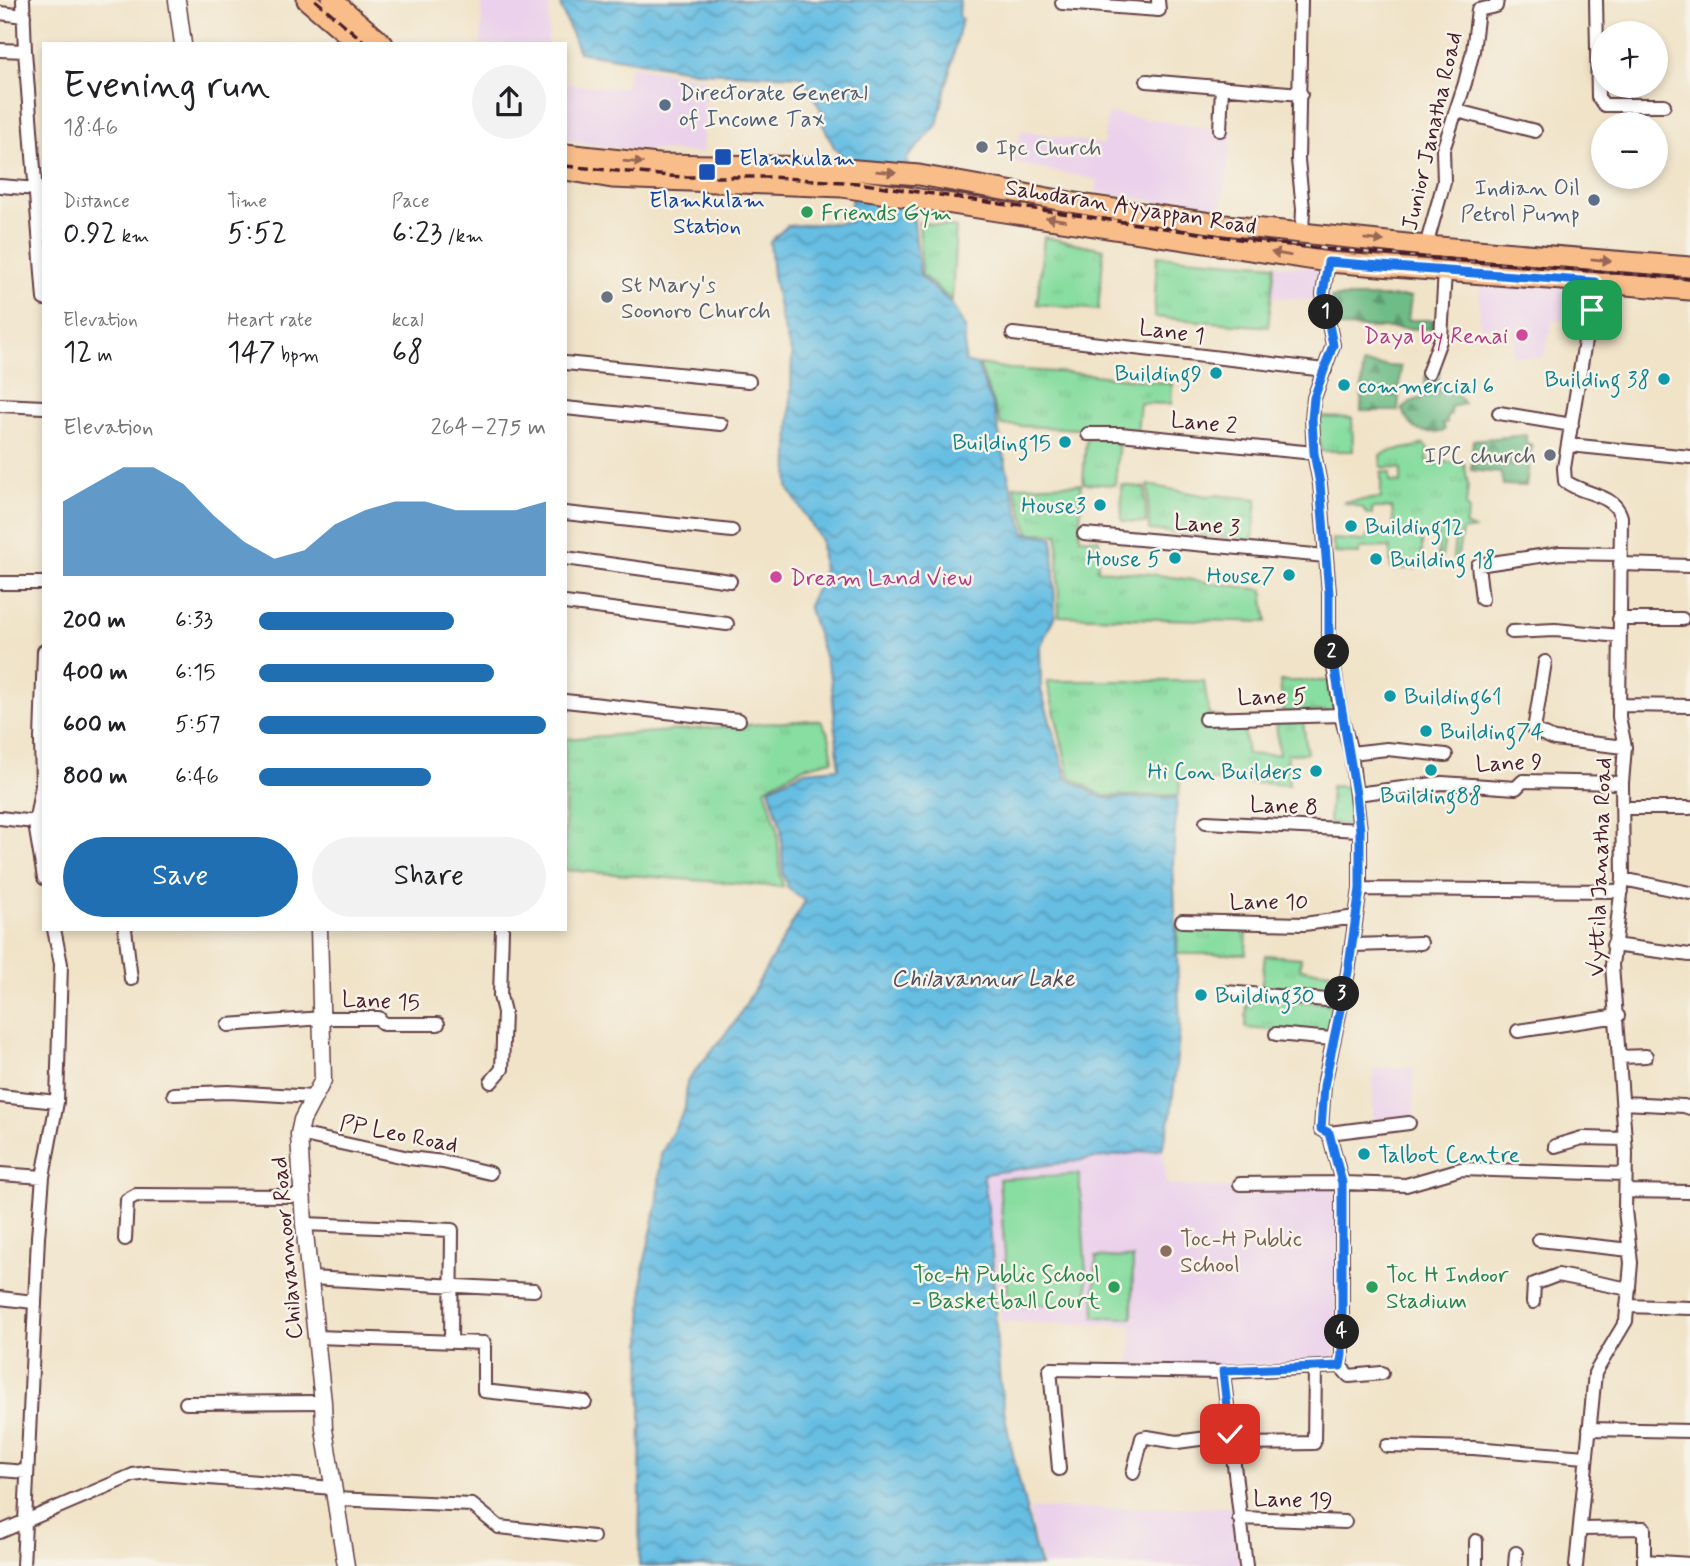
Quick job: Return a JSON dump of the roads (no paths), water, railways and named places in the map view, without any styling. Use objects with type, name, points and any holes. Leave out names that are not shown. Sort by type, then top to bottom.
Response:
[{"type":"main road","points":[[307,0],[357,42]]},
{"type":"main road","points":[[332,0],[381,42]]},
{"type":"main road","name":"Sahodaran Ayyappan Road","points":[[567,155],[658,164],[853,169],[919,176],[1212,223],[1426,246],[1690,267]]},
{"type":"main road","name":"Sahodaran Ayyappan Road","points":[[567,170],[612,178],[842,187],[1328,262],[1690,290]]},
{"type":"main road","points":[[1210,243],[1212,223]]},
{"type":"street","points":[[23,0],[24,51],[42,268]]},
{"type":"street","points":[[177,0],[183,42]]},
{"type":"street","points":[[1062,3],[1159,10],[1158,0]]},
{"type":"street","points":[[1301,0],[1298,160],[1303,209],[1302,233]]},
{"type":"street","name":"Junior Janatha Road","points":[[1426,246],[1444,182],[1443,149],[1457,111],[1473,51],[1478,10],[1496,6],[1497,0]]},
{"type":"street","points":[[1596,0],[1598,97],[1604,105],[1664,105]]},
{"type":"street","points":[[0,13],[24,16]]},
{"type":"street","points":[[0,50],[24,51]]},
{"type":"street","points":[[1147,81],[1301,94]]},
{"type":"street","points":[[1220,130],[1222,87]]},
{"type":"street","points":[[1457,111],[1535,131]]},
{"type":"street","points":[[0,186],[37,189]]},
{"type":"street","points":[[1328,262],[1323,294],[1333,345],[1314,398],[1312,419],[1326,556],[1329,634],[1341,716],[1351,753],[1360,830],[1360,889],[1353,945],[1324,1086],[1321,1129],[1329,1133],[1409,1123]]},
{"type":"street","points":[[1428,373],[1441,338],[1445,271]]},
{"type":"street","name":"Vyttila Janatha Road","points":[[1576,1566],[1595,1373],[1626,1321],[1630,1250],[1618,1016],[1612,965],[1622,885],[1622,783],[1625,747],[1619,717],[1621,517],[1619,509],[1612,502],[1572,487],[1565,481],[1564,468],[1595,282]]},
{"type":"street","name":"Lane 1","points":[[1013,334],[1325,370]]},
{"type":"street","points":[[567,363],[750,380]]},
{"type":"street","points":[[0,405],[42,407]]},
{"type":"street","points":[[567,408],[721,424]]},
{"type":"street","points":[[1499,413],[1572,425]]},
{"type":"street","name":"Lane 2","points":[[1088,433],[1314,453]]},
{"type":"street","points":[[1569,445],[1690,457]]},
{"type":"street","points":[[567,513],[732,531]]},
{"type":"street","name":"Lane 3","points":[[1084,534],[1326,556]]},
{"type":"street","points":[[1482,598],[1478,565],[1560,553],[1690,566]]},
{"type":"street","points":[[567,558],[730,581]]},
{"type":"street","points":[[0,583],[42,583]]},
{"type":"street","points":[[567,603],[727,624]]},
{"type":"street","points":[[1619,619],[1682,619]]},
{"type":"street","points":[[1512,632],[1555,630],[1620,636]]},
{"type":"street","points":[[1545,662],[1534,730],[1554,739],[1625,747]]},
{"type":"street","points":[[567,701],[739,720]]},
{"type":"street","points":[[1619,705],[1690,706]]},
{"type":"street","points":[[42,710],[39,824],[42,856]]},
{"type":"street","name":"Lane 5","points":[[1205,719],[1341,716]]},
{"type":"street","points":[[1351,753],[1387,749],[1446,755]]},
{"type":"street","name":"Lane 9","points":[[1356,794],[1442,783],[1516,788],[1522,781],[1622,783]]},
{"type":"street","points":[[1623,808],[1690,808]]},
{"type":"street","points":[[0,818],[39,824]]},
{"type":"street","name":"Lane 8","points":[[1206,822],[1360,830]]},
{"type":"street","points":[[1360,889],[1532,891],[1622,885],[1690,893]]},
{"type":"street","name":"Lane 10","points":[[1182,921],[1304,924],[1356,917]]},
{"type":"street","points":[[23,1566],[33,1302],[43,1177],[57,1102],[61,964],[54,931]]},
{"type":"street","points":[[125,931],[131,979]]},
{"type":"street","name":"Chilavannoor Road","points":[[319,931],[323,1080],[302,1120],[299,1134],[304,1224],[324,1429],[346,1566]]},
{"type":"street","points":[[491,1082],[502,1069],[502,931]]},
{"type":"street","points":[[1353,945],[1421,943]]},
{"type":"street","points":[[1614,945],[1690,956]]},
{"type":"street","points":[[1225,992],[1340,1001]]},
{"type":"street","points":[[1518,1031],[1618,1016]]},
{"type":"street","name":"Lane 15","points":[[228,1024],[322,1018],[379,1018],[383,1024],[438,1024]]},
{"type":"street","points":[[1276,1034],[1332,1039]]},
{"type":"street","points":[[1620,1057],[1646,1056]]},
{"type":"street","points":[[174,1094],[228,1092],[314,1097]]},
{"type":"street","points":[[0,1096],[57,1102]]},
{"type":"street","points":[[1623,1103],[1690,1108]]},
{"type":"street","points":[[1329,1133],[1342,1183],[1340,1366]]},
{"type":"street","name":"PP Leo Road","points":[[299,1134],[490,1173]]},
{"type":"street","points":[[1555,1146],[1582,1138],[1625,1139]]},
{"type":"street","points":[[1240,1184],[1406,1185],[1461,1169],[1626,1174]]},
{"type":"street","points":[[0,1174],[43,1177]]},
{"type":"street","points":[[1626,1191],[1690,1192]]},
{"type":"street","points":[[125,1240],[127,1200],[135,1195],[302,1196]]},
{"type":"street","points":[[304,1224],[452,1230],[451,1342]]},
{"type":"street","points":[[1539,1240],[1630,1250]]},
{"type":"street","points":[[1533,1302],[1534,1284],[1558,1275],[1629,1289]]},
{"type":"street","points":[[310,1278],[534,1290]]},
{"type":"street","points":[[0,1298],[33,1302]]},
{"type":"street","points":[[1627,1306],[1690,1308]]},
{"type":"street","points":[[316,1337],[484,1343],[484,1391],[585,1402]]},
{"type":"street","points":[[1059,1469],[1050,1369],[1223,1371],[1340,1366]]},
{"type":"street","points":[[1340,1366],[1349,1376],[1382,1373]]},
{"type":"street","points":[[1132,1473],[1142,1438],[1147,1437],[1178,1442],[1232,1439],[1314,1443],[1315,1368]]},
{"type":"street","points":[[1223,1371],[1246,1566]]},
{"type":"street","points":[[186,1403],[323,1402]]},
{"type":"street","points":[[1589,1429],[1690,1432]]},
{"type":"street","points":[[1387,1446],[1473,1448],[1586,1457]]},
{"type":"street","points":[[0,1469],[27,1472]]},
{"type":"street","points":[[0,1532],[133,1475],[148,1473],[334,1494],[472,1505],[499,1527],[593,1537]]},
{"type":"street","name":"Lane 19","points":[[1240,1518],[1345,1522]]},
{"type":"street","points":[[1580,1530],[1644,1528],[1644,1564],[1690,1564]]},
{"type":"street","points":[[1476,1541],[1476,1566]]},
{"type":"water","name":"Chilavannur Lake","points":[[561,0],[960,0],[959,17],[962,19],[937,125],[907,158],[920,276],[951,303],[965,328],[965,362],[977,365],[994,410],[1009,479],[1025,533],[1053,537],[1055,615],[1040,647],[1041,690],[1067,778],[1103,798],[1177,797],[1173,863],[1180,1027],[1171,1115],[1162,1149],[983,1174],[990,1223],[1001,1393],[1014,1460],[1041,1566],[639,1566],[643,1270],[658,1200],[661,1154],[685,1109],[687,1081],[736,1021],[805,901],[788,888],[783,874],[781,827],[769,788],[805,771],[839,768],[831,678],[808,605],[823,576],[821,540],[788,488],[792,355],[781,319],[770,242],[787,226],[850,222],[853,169],[834,147],[821,121],[821,110],[802,76],[702,72],[579,52],[561,8]]},
{"type":"railway","points":[[315,0],[365,42]]},
{"type":"railway","points":[[567,166],[681,177],[769,177],[858,183],[1246,240],[1324,249],[1690,279]]},
{"type":"place","name":"Directorate General of Income Tax","points":[[665,105]]},
{"type":"place","name":"Ipc Church","points":[[982,147]]},
{"type":"place","name":"Elamkulam","points":[[723,157]]},
{"type":"place","name":"Elamkulam Station","points":[[707,172]]},
{"type":"place","name":"Indian Oil Petrol Pump","points":[[1594,200]]},
{"type":"place","name":"Friends Gym","points":[[807,212]]},
{"type":"place","name":"St Mary's Soonoro Church","points":[[607,297]]},
{"type":"place","name":"Daya by Renai","points":[[1522,335]]},
{"type":"place","name":"Building9","points":[[1216,373]]},
{"type":"place","name":"Building 38","points":[[1664,379]]},
{"type":"place","name":"commercial 6","points":[[1344,385]]},
{"type":"place","name":"Building15","points":[[1065,442]]},
{"type":"place","name":"IPC church","points":[[1550,455]]},
{"type":"place","name":"House3","points":[[1100,505]]},
{"type":"place","name":"Building12","points":[[1351,526]]},
{"type":"place","name":"House 5","points":[[1175,558]]},
{"type":"place","name":"Building 18","points":[[1376,559]]},
{"type":"place","name":"House7","points":[[1289,575]]},
{"type":"place","name":"Dream Land View","points":[[776,577]]},
{"type":"place","name":"Building61","points":[[1390,696]]},
{"type":"place","name":"Building74","points":[[1426,731]]},
{"type":"place","name":"Building88","points":[[1431,770]]},
{"type":"place","name":"Hi Con Builders","points":[[1316,771]]},
{"type":"place","name":"Building30","points":[[1201,995]]},
{"type":"place","name":"Talbot Centre","points":[[1364,1154]]},
{"type":"place","name":"Toc-H Public School","points":[[1166,1251]]},
{"type":"place","name":"Toc-H Public School - Basketball Court","points":[[1114,1287]]},
{"type":"place","name":"Toc H Indoor Stadium","points":[[1372,1287]]}]
